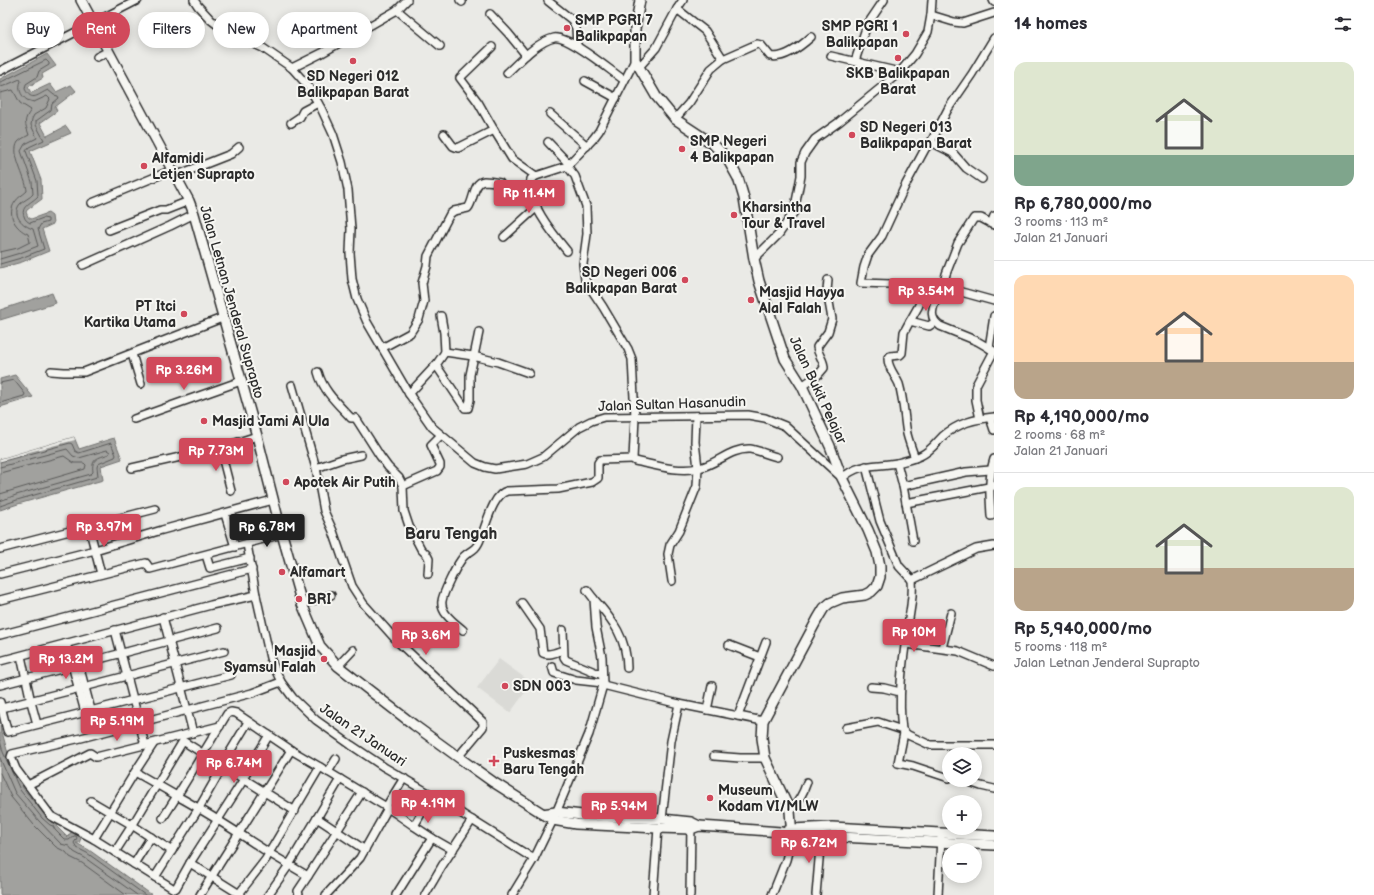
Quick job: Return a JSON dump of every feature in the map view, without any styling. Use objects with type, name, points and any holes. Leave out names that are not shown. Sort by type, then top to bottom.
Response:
[{"type":"main road","name":"Jalan Letnan Jenderal Suprapto","points":[[81,0],[87,12]]},
{"type":"main road","name":"Jalan Bukit Pelajar","points":[[640,0],[635,29],[637,63],[656,96],[675,119],[713,144],[728,160],[738,178],[744,198],[754,259],[762,293],[785,359],[802,386],[830,446],[842,478]]},
{"type":"main road","name":"Jalan Letnan Jenderal Suprapto","points":[[106,48],[189,201],[194,214],[222,318],[257,436],[282,534],[302,604],[320,646],[338,666],[414,725],[493,782],[542,814],[555,816],[662,819],[694,826]]},
{"type":"main road","name":"Jalan Sultan Hasanudin","points":[[792,833],[790,811],[765,758],[762,738],[763,721],[824,608],[836,600],[859,596],[870,592],[877,586],[880,577],[880,566],[877,552],[868,530],[842,478]]},
{"type":"main road","name":"Jalan Letnan Jenderal Suprapto","points":[[555,816],[576,824],[658,828],[694,826],[821,836],[994,836]]},
{"type":"main road","name":"Jalan Letnan Jenderal Suprapto","points":[[792,833],[832,827],[941,837],[994,845]]},
{"type":"street","points":[[115,12],[138,0]]},
{"type":"street","name":"Jalan Sultan Hasanudin","points":[[194,0],[211,20],[224,30],[263,48],[292,68],[308,86],[318,102],[333,134],[342,162],[348,190],[351,229],[350,254],[356,299],[367,322],[409,394],[432,427],[475,463],[484,467],[495,469],[527,464],[543,457],[579,427],[590,421],[604,417],[748,415],[776,421],[784,426],[842,478]]},
{"type":"street","points":[[292,68],[322,53],[397,10],[407,0]]},
{"type":"street","points":[[567,251],[549,229],[536,207],[530,184],[531,178],[568,164],[587,146],[599,131],[624,80],[637,63],[656,48],[683,0]]},
{"type":"street","points":[[855,61],[867,25],[884,0]]},
{"type":"street","points":[[754,259],[779,234],[794,212],[801,176],[801,162],[805,153],[816,139],[900,72],[915,54],[928,32],[932,0]]},
{"type":"street","points":[[548,1],[575,24],[577,46]]},
{"type":"street","points":[[677,9],[706,31],[723,59]]},
{"type":"street","points":[[397,10],[440,46]]},
{"type":"street","points":[[931,15],[954,22],[963,23],[994,13]]},
{"type":"street","points":[[490,14],[526,55]]},
{"type":"street","points":[[0,71],[72,34]]},
{"type":"street","points":[[675,119],[689,103],[711,69],[723,59],[757,44],[762,45],[770,56],[778,57],[794,51],[811,37]]},
{"type":"street","points":[[507,72],[526,55],[544,43],[554,38],[561,38],[577,46],[624,80]]},
{"type":"street","points":[[936,299],[891,284],[860,283],[868,255],[882,236],[905,186],[925,149],[931,142],[948,109],[994,38]]},
{"type":"street","points":[[492,47],[460,78],[478,102],[512,159],[536,176]]},
{"type":"street","points":[[97,57],[108,51]]},
{"type":"street","points":[[830,56],[900,72]]},
{"type":"street","points":[[585,81],[616,98]]},
{"type":"street","points":[[291,124],[300,117],[303,110],[318,102]]},
{"type":"street","points":[[550,114],[587,146]]},
{"type":"street","points":[[444,134],[452,146],[458,148],[494,130]]},
{"type":"street","points":[[548,142],[568,164],[575,176],[586,206],[587,234],[583,264],[585,280],[628,349],[632,359],[635,417],[633,459]]},
{"type":"street","points":[[931,142],[953,154],[966,168],[982,179]]},
{"type":"street","points":[[92,203],[173,173],[231,154],[239,147]]},
{"type":"street","points":[[382,348],[410,333],[419,319],[424,301],[422,283],[428,256],[450,214],[454,211],[468,208],[471,204],[476,187],[481,182],[500,183]]},
{"type":"street","points":[[109,230],[160,210],[166,210],[189,201]]},
{"type":"street","points":[[504,237],[536,207]]},
{"type":"street","points":[[83,265],[194,214]]},
{"type":"street","points":[[992,350],[977,341],[953,332],[935,322],[932,318],[936,299],[943,287],[946,274],[958,243],[974,218],[981,218],[993,225],[994,216]]},
{"type":"street","points":[[802,386],[818,375],[824,368],[824,362],[818,352],[817,347],[828,332],[832,319],[827,291],[828,280]]},
{"type":"street","points":[[943,287],[994,301]]},
{"type":"street","points":[[915,458],[907,433],[902,395],[888,362],[890,356],[900,355],[902,353],[904,332],[924,294]]},
{"type":"street","points":[[409,394],[436,365],[445,352],[441,316]]},
{"type":"street","points":[[980,419],[976,400],[976,385],[992,350],[994,316]]},
{"type":"street","points":[[51,371],[84,372],[132,354],[162,340],[222,318]]},
{"type":"street","points":[[910,321],[929,326],[935,322]]},
{"type":"street","points":[[436,365],[467,409],[469,407],[470,400],[470,375],[479,332]]},
{"type":"street","points":[[445,352],[473,356],[498,362],[529,373]]},
{"type":"street","points":[[132,354],[141,384]]},
{"type":"street","points":[[318,372],[320,382],[333,400],[351,418],[355,418],[357,420],[380,456],[399,478],[403,486],[404,511],[409,526],[421,549],[429,559],[428,574]]},
{"type":"street","points":[[134,419],[241,381]]},
{"type":"street","points":[[292,385],[316,468],[324,511],[333,530],[352,586],[363,603],[397,641],[483,722],[483,727],[458,757]]},
{"type":"street","points":[[672,581],[668,554],[697,486],[698,468],[695,442],[696,416]]},
{"type":"street","points":[[842,478],[851,471],[866,466],[897,463],[922,455],[930,450],[943,436],[958,425],[980,419],[992,418],[994,430]]},
{"type":"street","points":[[403,486],[439,469],[440,464],[431,445],[441,435]]},
{"type":"street","points":[[132,468],[220,448],[257,436]]},
{"type":"street","points":[[220,448],[231,491]]},
{"type":"street","points":[[463,630],[448,616],[443,609],[442,602],[461,559],[475,548],[481,538],[500,494],[507,491],[558,489],[592,482],[598,478],[598,463],[600,460],[633,459],[635,461],[673,469],[698,468],[740,450],[755,450],[763,454],[777,457]]},
{"type":"street","points":[[316,468],[342,459],[361,455]]},
{"type":"street","points":[[991,516],[992,486],[990,470],[994,459]]},
{"type":"street","points":[[897,463],[903,486],[913,541]]},
{"type":"street","points":[[866,466],[880,521],[899,566],[912,580],[913,600],[907,632],[900,692],[900,716],[903,732],[898,763],[913,766],[942,776]]},
{"type":"street","points":[[903,486],[966,472],[990,470]]},
{"type":"street","points":[[906,503],[992,486]]},
{"type":"street","points":[[0,574],[95,550],[273,500]]},
{"type":"street","points":[[0,550],[155,509]]},
{"type":"street","points":[[225,514],[235,547]]},
{"type":"street","points":[[89,527],[101,574]]},
{"type":"street","points":[[0,600],[146,563],[150,569],[282,534]]},
{"type":"street","name":"Jalan 21 Januari","points":[[247,544],[256,595],[270,658],[281,682],[293,698],[316,720],[384,766],[534,859]]},
{"type":"street","points":[[912,580],[976,549],[994,546]]},
{"type":"street","points":[[206,555],[214,579]]},
{"type":"street","points":[[210,568],[250,558]]},
{"type":"street","points":[[0,635],[252,569]]},
{"type":"street","points":[[587,590],[607,613],[617,628],[625,647],[626,668]]},
{"type":"street","points":[[302,604],[331,594]]},
{"type":"street","points":[[0,661],[115,630],[256,595]]},
{"type":"street","points":[[512,895],[534,859],[555,816],[590,734],[602,681],[602,657],[596,627],[594,599]]},
{"type":"street","points":[[522,603],[540,629],[543,653],[546,655],[563,650]]},
{"type":"street","points":[[942,648],[952,613]]},
{"type":"street","points":[[163,618],[193,733]]},
{"type":"street","points":[[0,685],[218,628]]},
{"type":"street","points":[[115,630],[145,745]]},
{"type":"street","points":[[563,630],[563,650],[566,660],[602,681],[679,704],[763,721]]},
{"type":"street","points":[[738,716],[766,642]]},
{"type":"street","points":[[66,643],[76,666],[88,711]]},
{"type":"street","points":[[906,644],[958,651],[994,666]]},
{"type":"street","points":[[729,645],[760,657]]},
{"type":"street","points":[[338,666],[353,650]]},
{"type":"street","points":[[224,652],[175,663],[128,677],[31,702],[1,705],[8,731],[231,675]]},
{"type":"street","points":[[21,656],[31,702],[38,724]]},
{"type":"street","points":[[552,666],[554,673],[576,680],[602,681]]},
{"type":"street","points":[[269,735],[244,778],[190,863],[176,889],[173,889],[94,839],[53,817],[16,769],[11,757],[14,753],[82,738],[252,693],[281,682]]},
{"type":"street","points":[[707,710],[712,686]]},
{"type":"street","points":[[871,687],[884,688],[900,692]]},
{"type":"street","points":[[662,819],[671,741],[679,704]]},
{"type":"street","points":[[163,818],[188,775],[203,754],[227,714],[231,712],[362,792],[453,850]]},
{"type":"street","points":[[155,877],[199,808],[248,722]]},
{"type":"street","points":[[846,728],[878,722],[930,745],[994,745]]},
{"type":"street","points":[[28,785],[90,753],[96,758],[220,726]]},
{"type":"street","points":[[115,852],[183,741],[295,811]]},
{"type":"street","points":[[94,839],[154,743]]},
{"type":"street","points":[[200,895],[291,750]]},
{"type":"street","points":[[714,756],[765,758]]},
{"type":"street","points":[[328,772],[336,759]]},
{"type":"street","points":[[190,863],[239,894],[266,859],[320,767]]},
{"type":"street","points":[[135,772],[199,808],[308,876]]},
{"type":"street","points":[[326,895],[360,858],[404,778]]},
{"type":"street","points":[[268,895],[289,865],[340,779]]},
{"type":"street","points":[[790,811],[798,804],[807,782]]},
{"type":"street","points":[[982,786],[994,789]]},
{"type":"street","points":[[299,895],[298,892],[362,792]]},
{"type":"street","points":[[414,826],[432,795]]},
{"type":"street","points":[[91,801],[172,851]]},
{"type":"street","points":[[317,818],[364,850]]},
{"type":"street","points":[[425,895],[472,820]]},
{"type":"street","points":[[690,895],[694,826]]},
{"type":"street","points":[[653,895],[658,828]]},
{"type":"street","points":[[772,895],[786,860],[792,833]]},
{"type":"street","points":[[816,895],[821,836]]},
{"type":"street","points":[[134,864],[151,837]]},
{"type":"street","points":[[938,895],[941,837]]},
{"type":"street","points":[[396,895],[432,838]]},
{"type":"shaded area","name":"SDN 003","points":[[499,659],[532,683],[510,713],[477,688]]},
{"type":"water","points":[[47,54],[56,66],[42,74],[43,78],[28,87],[31,93],[50,84],[56,92],[71,85],[76,91],[55,107],[57,111],[40,123],[47,136],[66,126],[71,133],[30,151],[41,180],[42,199],[26,212],[28,217],[31,219],[48,213],[52,216],[53,224],[42,229],[49,251],[22,262],[0,268],[0,79]]},
{"type":"water","points":[[52,293],[56,303],[0,320],[0,310]]},
{"type":"water","points":[[15,375],[33,397],[0,407],[0,379]]},
{"type":"water","points":[[74,437],[79,449],[114,438],[122,459],[101,466],[103,480],[0,510],[0,459]]},
{"type":"water","points":[[0,725],[7,750],[23,788],[34,802],[38,799],[41,803],[38,806],[52,822],[56,820],[60,822],[57,827],[67,837],[73,830],[82,836],[79,843],[76,843],[89,850],[152,895],[0,895]]},
{"type":"pier","points":[[74,437],[75,440],[25,453],[26,455],[0,462],[0,459]]},
{"type":"place","name":"SMP PGRI 7 Balikpapan","points":[[567,28]]},
{"type":"place","name":"SMP PGRI 1 Balikpapan","points":[[906,34]]},
{"type":"place","name":"SKB Balikpapan Barat","points":[[898,58]]},
{"type":"place","name":"SD Negeri 012 Balikpapan Barat","points":[[353,61]]},
{"type":"place","name":"SD Negeri 013 Balikpapan Barat","points":[[852,135]]},
{"type":"place","name":"SMP Negeri 4 Balikpapan","points":[[682,149]]},
{"type":"place","name":"Alfamidi Letjen Suprapto","points":[[144,166]]},
{"type":"place","name":"Kharsintha Tour & Travel","points":[[734,215]]},
{"type":"place","name":"SD Negeri 006 Balikpapan Barat","points":[[685,280]]},
{"type":"place","name":"Masjid Hayya Alal Falah","points":[[751,300]]},
{"type":"place","name":"PT Itci Kartika Utama","points":[[184,314]]},
{"type":"place","name":"Masjid Jami Al Ula","points":[[204,421]]},
{"type":"place","name":"Apotek Air Putih","points":[[286,482]]},
{"type":"place","name":"Alfamart","points":[[282,572]]},
{"type":"place","name":"BRI","points":[[299,599]]},
{"type":"place","name":"Masjid Syamsul Falah","points":[[324,659]]},
{"type":"place","name":"SDN 003","points":[[505,686]]},
{"type":"place","name":"Puskesmas Baru Tengah","points":[[494,761]]},
{"type":"place","name":"Museum Kodam VI/MLW","points":[[710,798]]},
{"type":"district","name":"Baru Tengah","points":[[451,534]]}]
